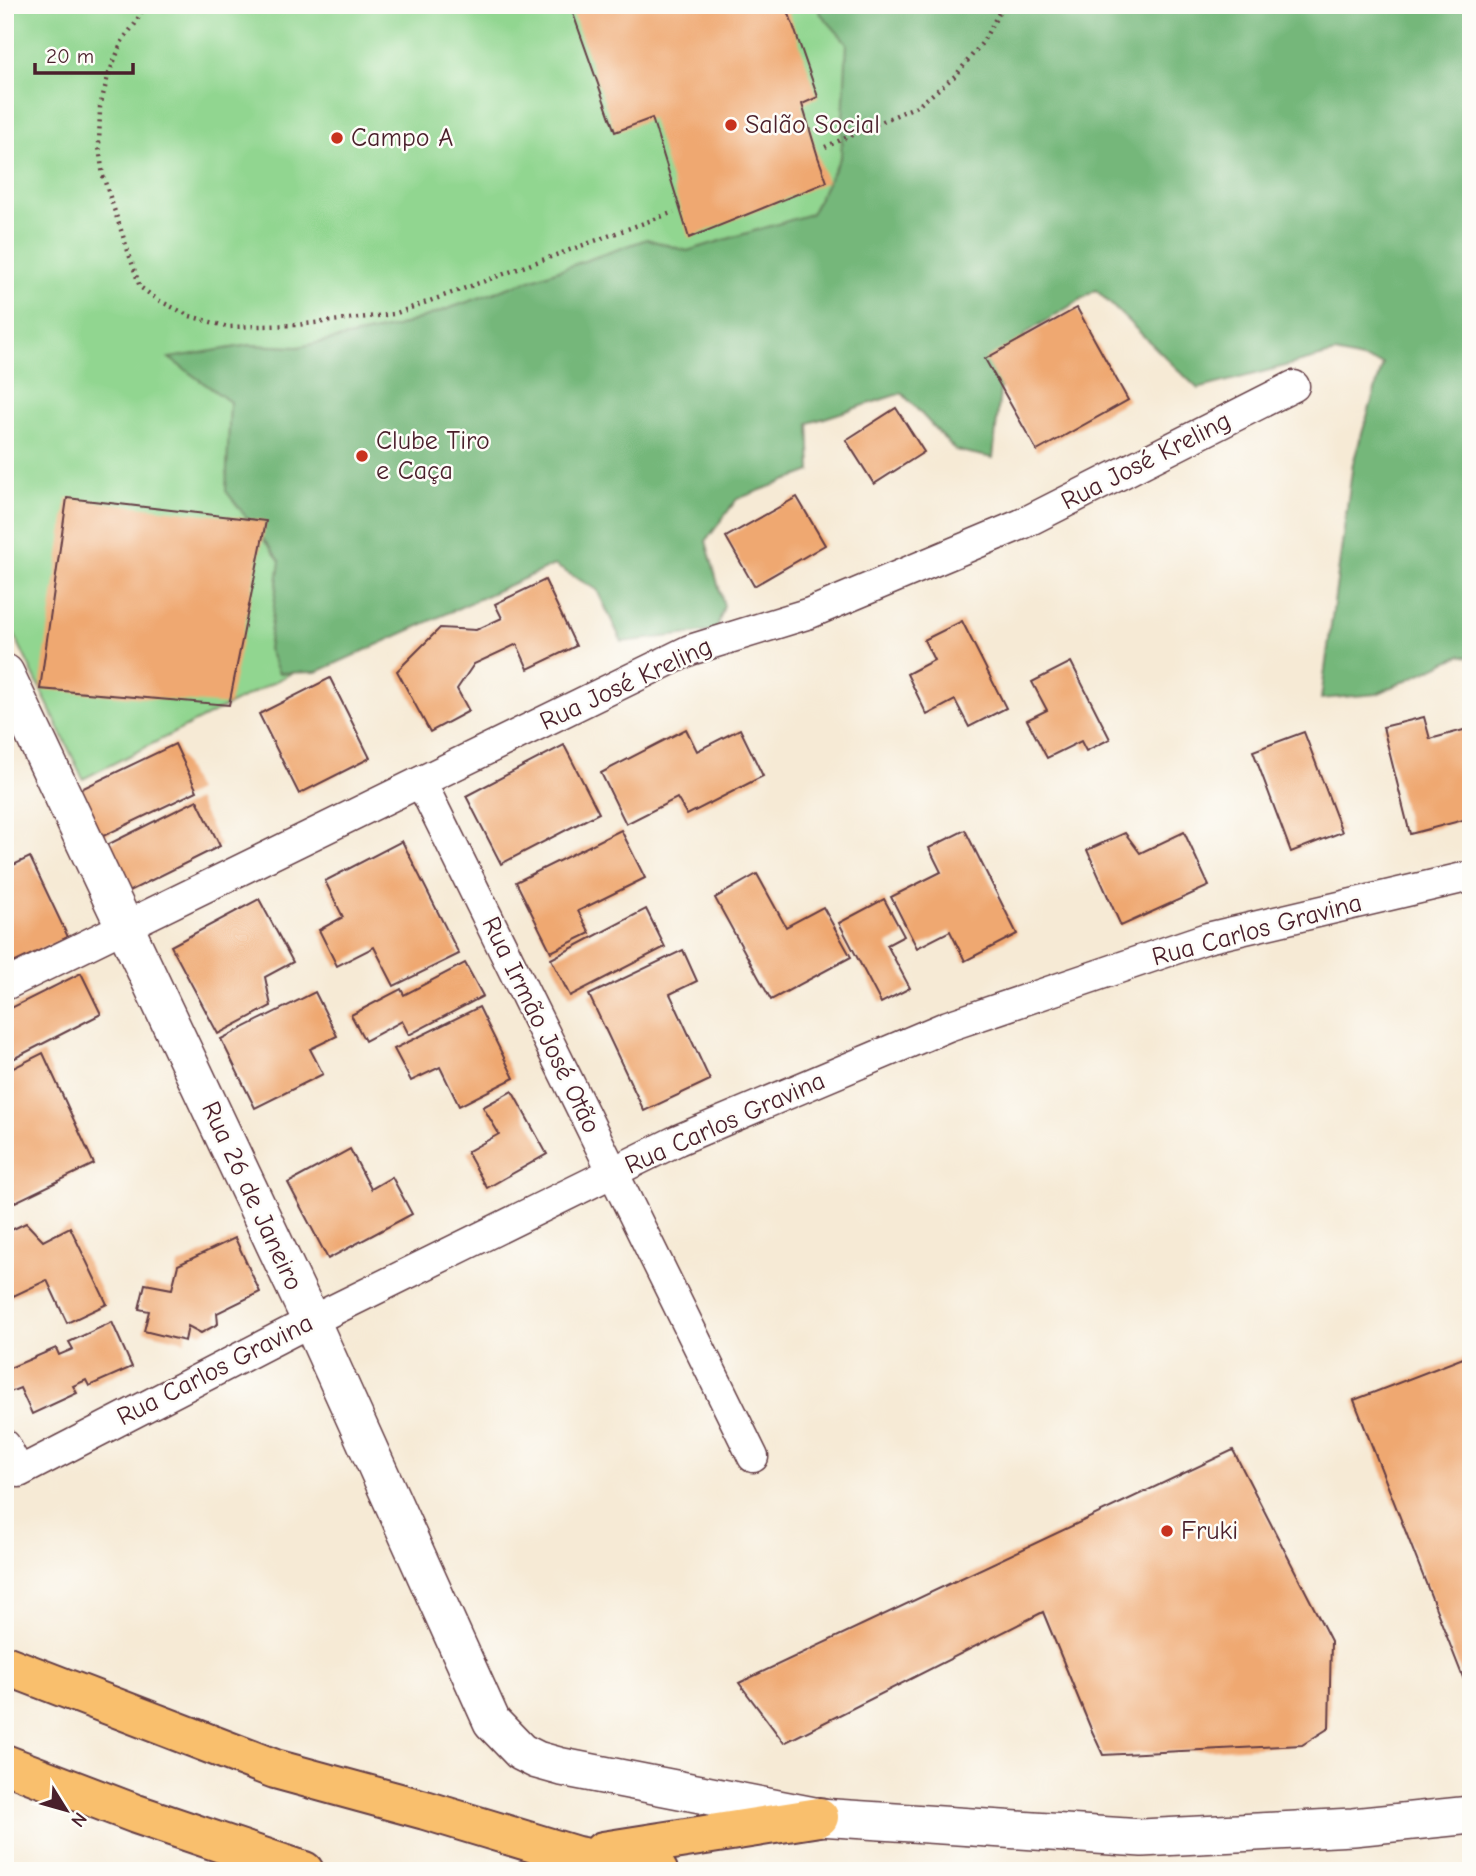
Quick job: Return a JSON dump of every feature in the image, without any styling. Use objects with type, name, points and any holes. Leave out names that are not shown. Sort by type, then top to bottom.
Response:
[{"type":"highway","points":[[5,1665],[275,1769],[578,1856],[658,1871]]},
{"type":"highway","points":[[5,1764],[136,1814],[304,1871]]},
{"type":"highway","points":[[578,1856],[819,1818]]},
{"type":"street","name":"Rua José Kreling","points":[[5,985],[691,650],[810,613],[1022,524],[1294,386]]},
{"type":"street","name":"Rua 26 de Janeiro","points":[[5,673],[311,1321],[492,1722],[521,1752],[562,1767],[819,1818],[1142,1838],[1353,1827],[1471,1815]]},
{"type":"street","name":"Rua Irmão José Otão","points":[[421,782],[753,1457]]},
{"type":"street","name":"Rua Carlos Gravina","points":[[5,1445],[19,1472],[311,1321],[678,1140],[961,1022],[1207,938],[1471,876]]},
{"type":"path","points":[[145,5],[123,39],[108,76],[100,107],[99,147],[103,176],[141,287],[158,300],[190,316],[228,327],[296,325],[394,314],[674,212]]},
{"type":"path","points":[[825,147],[919,105],[956,75],[982,43],[1001,5]]},
{"type":"green space","name":"Clube Tiro e Caça","points":[[5,5],[1226,5],[948,340],[83,779],[5,615]]},
{"type":"green space","points":[[817,5],[1471,5],[1471,658],[1461,655],[1377,694],[1321,699],[1353,463],[1383,364],[1335,353],[1198,389],[1096,290],[1025,334],[1001,381],[993,458],[955,450],[902,393],[809,423],[811,471],[737,499],[706,541],[724,606],[716,631],[622,642],[597,590],[554,565],[317,672],[279,673],[268,649],[280,561],[226,491],[230,402],[169,358],[249,345],[298,347],[396,327],[647,239],[687,251],[811,214],[841,156],[847,43],[820,13]]},
{"type":"building","name":"Salão Social","points":[[570,5],[786,5],[818,97],[802,104],[827,182],[689,238],[652,118],[615,132]]},
{"type":"building","points":[[1077,308],[1128,400],[1037,451],[985,359]]},
{"type":"building","points":[[896,408],[924,452],[874,484],[846,440]]},
{"type":"building","points":[[797,497],[825,545],[754,586],[726,537]]},
{"type":"building","points":[[67,498],[266,521],[229,705],[40,689]]},
{"type":"building","points":[[545,580],[576,646],[528,669],[517,644],[474,664],[457,689],[469,711],[430,732],[397,671],[440,628],[476,630],[502,618],[495,604]]},
{"type":"building","points":[[962,621],[1006,708],[969,727],[955,700],[927,715],[907,674],[934,660],[924,640]]},
{"type":"building","points":[[1071,662],[1110,739],[1086,751],[1081,741],[1047,758],[1027,720],[1047,710],[1032,682]]},
{"type":"building","points":[[330,678],[370,758],[299,794],[259,714]]},
{"type":"building","points":[[1424,717],[1430,739],[1471,728],[1471,818],[1410,834],[1383,727]]},
{"type":"building","points":[[686,729],[697,751],[740,729],[763,776],[687,815],[677,798],[626,824],[601,773]]},
{"type":"building","points":[[1304,732],[1342,832],[1291,852],[1253,751]]},
{"type":"building","points":[[175,744],[197,791],[95,840],[73,793]]},
{"type":"building","points":[[564,745],[599,813],[501,864],[466,796]]},
{"type":"building","points":[[197,800],[220,846],[120,896],[97,850]]},
{"type":"building","points":[[621,830],[645,878],[578,911],[590,933],[551,952],[516,882]]},
{"type":"building","points":[[965,830],[1017,934],[965,961],[950,931],[917,948],[891,897],[941,872],[929,848]]},
{"type":"building","points":[[1184,832],[1209,886],[1121,926],[1087,850],[1125,833],[1140,853]]},
{"type":"building","points":[[402,841],[459,954],[394,986],[374,947],[337,966],[319,930],[343,917],[325,881]]},
{"type":"building","points":[[30,857],[68,937],[5,967],[5,869]]},
{"type":"building","points":[[757,874],[786,927],[823,907],[851,957],[771,1000],[715,898]]},
{"type":"building","points":[[259,899],[293,962],[265,977],[271,1006],[218,1034],[171,946]]},
{"type":"building","points":[[884,899],[904,936],[887,945],[910,988],[881,1003],[839,923]]},
{"type":"building","points":[[646,909],[665,947],[570,996],[551,959]]},
{"type":"building","points":[[683,950],[697,981],[670,994],[710,1080],[644,1111],[589,995]]},
{"type":"building","points":[[465,963],[483,996],[409,1035],[402,1021],[365,1041],[351,1015],[401,989],[404,995]]},
{"type":"building","points":[[81,973],[101,1014],[5,1063],[5,1011]]},
{"type":"building","points":[[315,992],[337,1036],[310,1049],[323,1074],[255,1108],[221,1039]]},
{"type":"building","points":[[479,1007],[514,1078],[459,1106],[440,1067],[411,1081],[394,1049]]},
{"type":"building","points":[[43,1053],[94,1164],[5,1207],[5,1072]]},
{"type":"building","points":[[512,1091],[547,1154],[487,1188],[467,1152],[499,1134],[483,1107]]},
{"type":"building","points":[[350,1149],[371,1189],[392,1177],[412,1214],[328,1259],[288,1183]]},
{"type":"building","points":[[26,1223],[43,1241],[70,1227],[107,1304],[67,1323],[47,1280],[5,1300],[5,1233]]},
{"type":"building","points":[[235,1238],[260,1292],[217,1313],[218,1324],[201,1333],[188,1326],[185,1341],[144,1331],[149,1311],[139,1309],[145,1284],[172,1289],[178,1265]]},
{"type":"building","points":[[112,1322],[132,1367],[89,1386],[86,1380],[73,1386],[77,1393],[32,1414],[20,1388],[5,1394],[5,1370],[56,1348],[59,1355],[73,1349],[69,1342]]},
{"type":"building","points":[[1471,1355],[1471,1698],[1354,1400]]},
{"type":"building","name":"Fruki","points":[[1233,1450],[1331,1641],[1329,1728],[1302,1745],[1103,1755],[1043,1612],[784,1743],[739,1683]]},
{"type":"place","name":"Salão Social","points":[[731,125]]},
{"type":"place","name":"Campo A","points":[[337,138]]},
{"type":"place","name":"Clube Tiro e Caça","points":[[362,456]]},
{"type":"place","name":"Fruki","points":[[1167,1531]]}]
